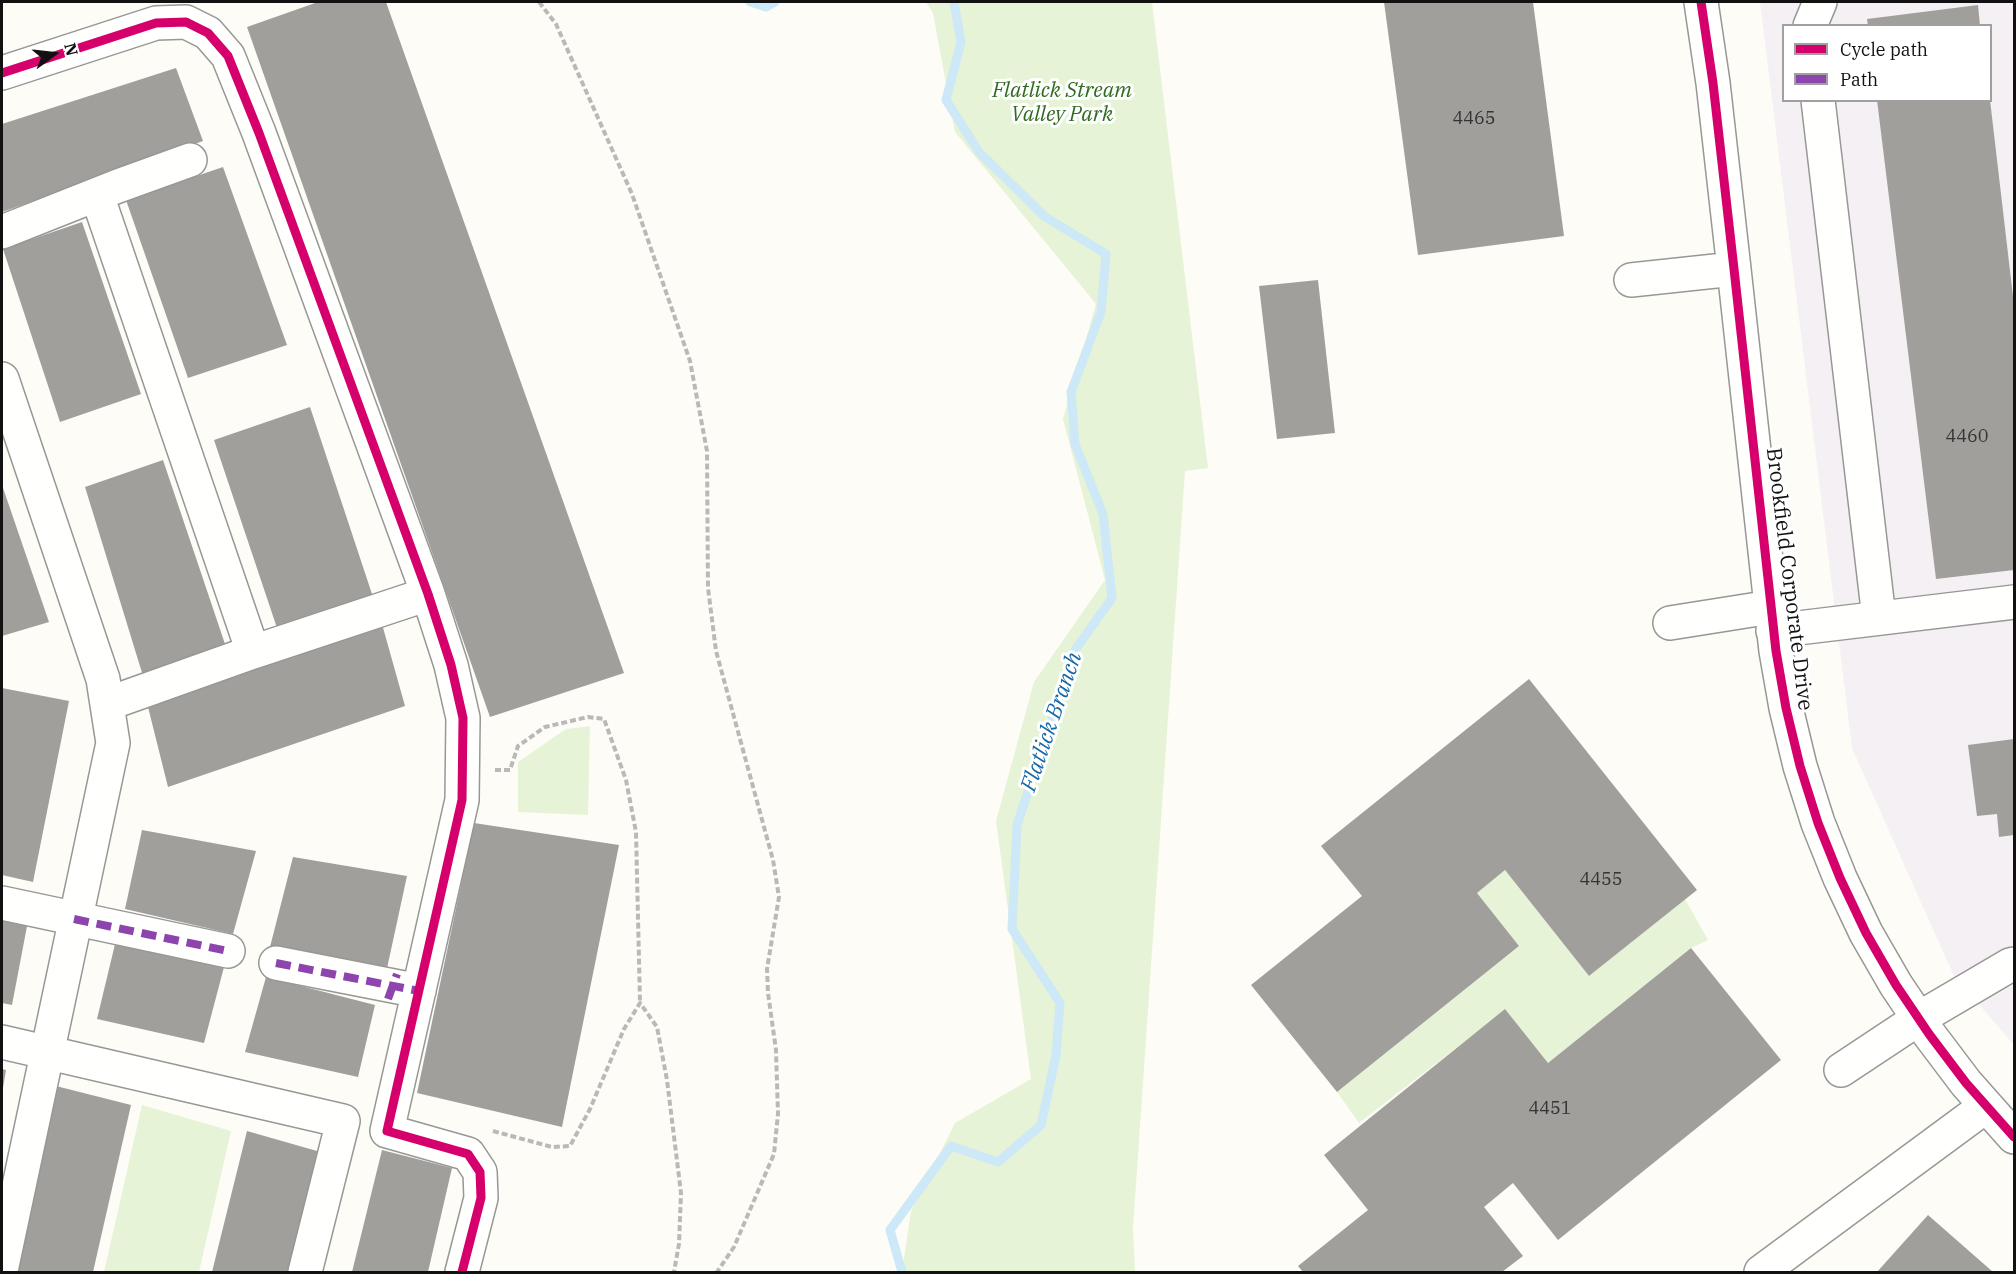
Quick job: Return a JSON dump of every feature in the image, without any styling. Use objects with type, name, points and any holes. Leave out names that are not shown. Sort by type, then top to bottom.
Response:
[{"type":"street","name":"Brookfield Corporate Drive","points":[[1701,2],[1713,83],[1772,619],[1786,708],[1800,766],[1818,823],[1840,878],[1866,933],[1918,1019],[1966,1083],[2014,1137]]},
{"type":"street","points":[[1811,24],[1820,2]]},
{"type":"street","points":[[2,73],[156,23],[186,22],[208,33],[228,56],[428,594],[451,665],[463,718],[462,800],[387,1131]]},
{"type":"street","points":[[1818,102],[1879,618]]},
{"type":"street","points":[[2,232],[190,160]]},
{"type":"street","points":[[97,195],[253,652]]},
{"type":"street","points":[[1631,280],[1734,269]]},
{"type":"street","points":[[2,379],[103,679],[113,743],[46,1052],[10,1176],[2,1263]]},
{"type":"street","points":[[107,704],[253,652],[428,594]]},
{"type":"street","points":[[1670,623],[1879,618],[2014,602]]},
{"type":"street","points":[[2,903],[228,951]]},
{"type":"street","points":[[276,963],[419,991]]},
{"type":"street","points":[[1841,1070],[1918,1019],[2014,964]]},
{"type":"street","points":[[2,1042],[387,1131],[468,1154],[480,1172],[481,1198],[462,1272]]},
{"type":"street","points":[[1761,1272],[1986,1106]]},
{"type":"street","points":[[305,1272],[342,1121]]},
{"type":"path","points":[[539,2],[555,24],[632,194],[690,361],[707,451],[708,588],[716,651],[773,860],[779,897],[767,969],[776,1061],[778,1114],[774,1154],[734,1247],[717,1272]]},
{"type":"path","points":[[462,770],[510,770],[518,746],[545,727],[588,717],[604,719],[626,780],[636,832],[640,1003],[624,1029],[591,1109],[570,1146],[552,1147],[486,1130]]},
{"type":"path","points":[[640,1003],[657,1027],[667,1080],[681,1193],[679,1244],[674,1272]]},
{"type":"shaded area","points":[[1760,2],[2014,2],[2014,1045],[1953,974],[1852,748]]},
{"type":"green space","name":"Flatlick Stream Valley Park","points":[[926,2],[1152,2],[1208,468],[1185,471],[1133,1228],[1135,1272],[902,1272],[911,1211],[955,1123],[1031,1079],[996,821],[1034,682],[1105,580],[1063,419],[1096,304],[955,132],[933,13]]},
{"type":"green space","points":[[590,726],[588,815],[518,812],[518,762],[566,729]]},
{"type":"green space","points":[[1505,870],[1589,976],[1685,899],[1708,940],[1691,948],[1548,1063],[1505,1010],[1359,1123],[1337,1092],[1519,946],[1477,893]]},
{"type":"green space","points":[[142,1105],[231,1131],[199,1272],[104,1272]]},
{"type":"building","points":[[318,2],[386,2],[624,673],[490,717],[247,27]]},
{"type":"building","points":[[1384,2],[1533,2],[1564,236],[1418,255]]},
{"type":"building","points":[[1978,5],[1980,24],[1868,24],[1867,19]]},
{"type":"building","points":[[176,68],[203,141],[2,212],[2,124]]},
{"type":"building","points":[[1877,102],[1990,102],[2014,305],[2014,570],[1936,579]]},
{"type":"building","points":[[223,167],[287,345],[188,378],[126,200]]},
{"type":"building","points":[[82,222],[141,394],[60,422],[3,249]]},
{"type":"building","points":[[1318,280],[1335,433],[1277,439],[1259,286]]},
{"type":"building","points":[[310,407],[373,597],[277,628],[214,440]]},
{"type":"building","points":[[163,460],[226,647],[143,676],[85,487]]},
{"type":"building","points":[[2,485],[49,622],[2,636]]},
{"type":"building","points":[[382,624],[405,706],[168,787],[148,707]]},
{"type":"building","points":[[1529,679],[1697,890],[1589,976],[1505,870],[1477,893],[1519,946],[1337,1092],[1251,985],[1362,896],[1321,846]]},
{"type":"building","points":[[2,688],[69,701],[33,882],[2,875]]},
{"type":"building","points":[[2014,739],[2014,835],[1999,837],[1997,814],[1977,816],[1968,745]]},
{"type":"building","points":[[474,823],[619,845],[562,1127],[417,1093]]},
{"type":"building","points":[[142,830],[256,851],[233,934],[125,909]]},
{"type":"building","points":[[293,857],[407,876],[386,973],[270,947]]},
{"type":"building","points":[[2,915],[28,921],[12,1005],[2,1003]]},
{"type":"building","points":[[116,940],[224,967],[204,1043],[97,1019]]},
{"type":"building","points":[[1691,948],[1781,1060],[1558,1240],[1513,1183],[1484,1207],[1523,1256],[1502,1272],[1303,1272],[1298,1266],[1368,1210],[1324,1155],[1505,1009],[1548,1063]]},
{"type":"building","points":[[266,977],[375,1005],[358,1077],[245,1052]]},
{"type":"building","points":[[2,1069],[6,1070],[3,1088],[2,1088]]},
{"type":"building","points":[[56,1086],[131,1105],[93,1272],[14,1272]]},
{"type":"building","points":[[247,1131],[324,1153],[294,1272],[212,1272]]},
{"type":"building","points":[[382,1150],[452,1168],[428,1272],[352,1272]]},
{"type":"building","points":[[1928,1215],[1993,1272],[1877,1272]]},
{"type":"waterway","name":"Flatlick Branch","points":[[750,2],[766,7],[775,2]]},
{"type":"waterway","name":"Flatlick Branch","points":[[902,1272],[890,1230],[951,1146],[998,1162],[1041,1125],[1056,1055],[1060,1003],[1012,929],[1017,825],[1075,650],[1112,598],[1103,514],[1075,444],[1071,392],[1101,312],[1106,254],[1044,216],[979,152],[946,100],[961,42],[954,2]]},
{"type":"marked path","points":[[74,919],[228,951]]},
{"type":"marked path","points":[[276,963],[419,991]]},
{"type":"marked path","points":[[388,999],[397,974]]},
{"type":"cycle path","points":[[1701,2],[1713,83],[1776,651],[1786,708],[1800,766],[1818,823],[1840,878],[1866,933],[1896,985],[1929,1034],[1966,1083],[2014,1137]]},
{"type":"cycle path","points":[[2,73],[156,23],[186,22],[208,33],[228,56],[259,133],[428,594],[451,665],[463,718],[462,800],[387,1131],[468,1154],[480,1172],[481,1198],[462,1272]]}]
